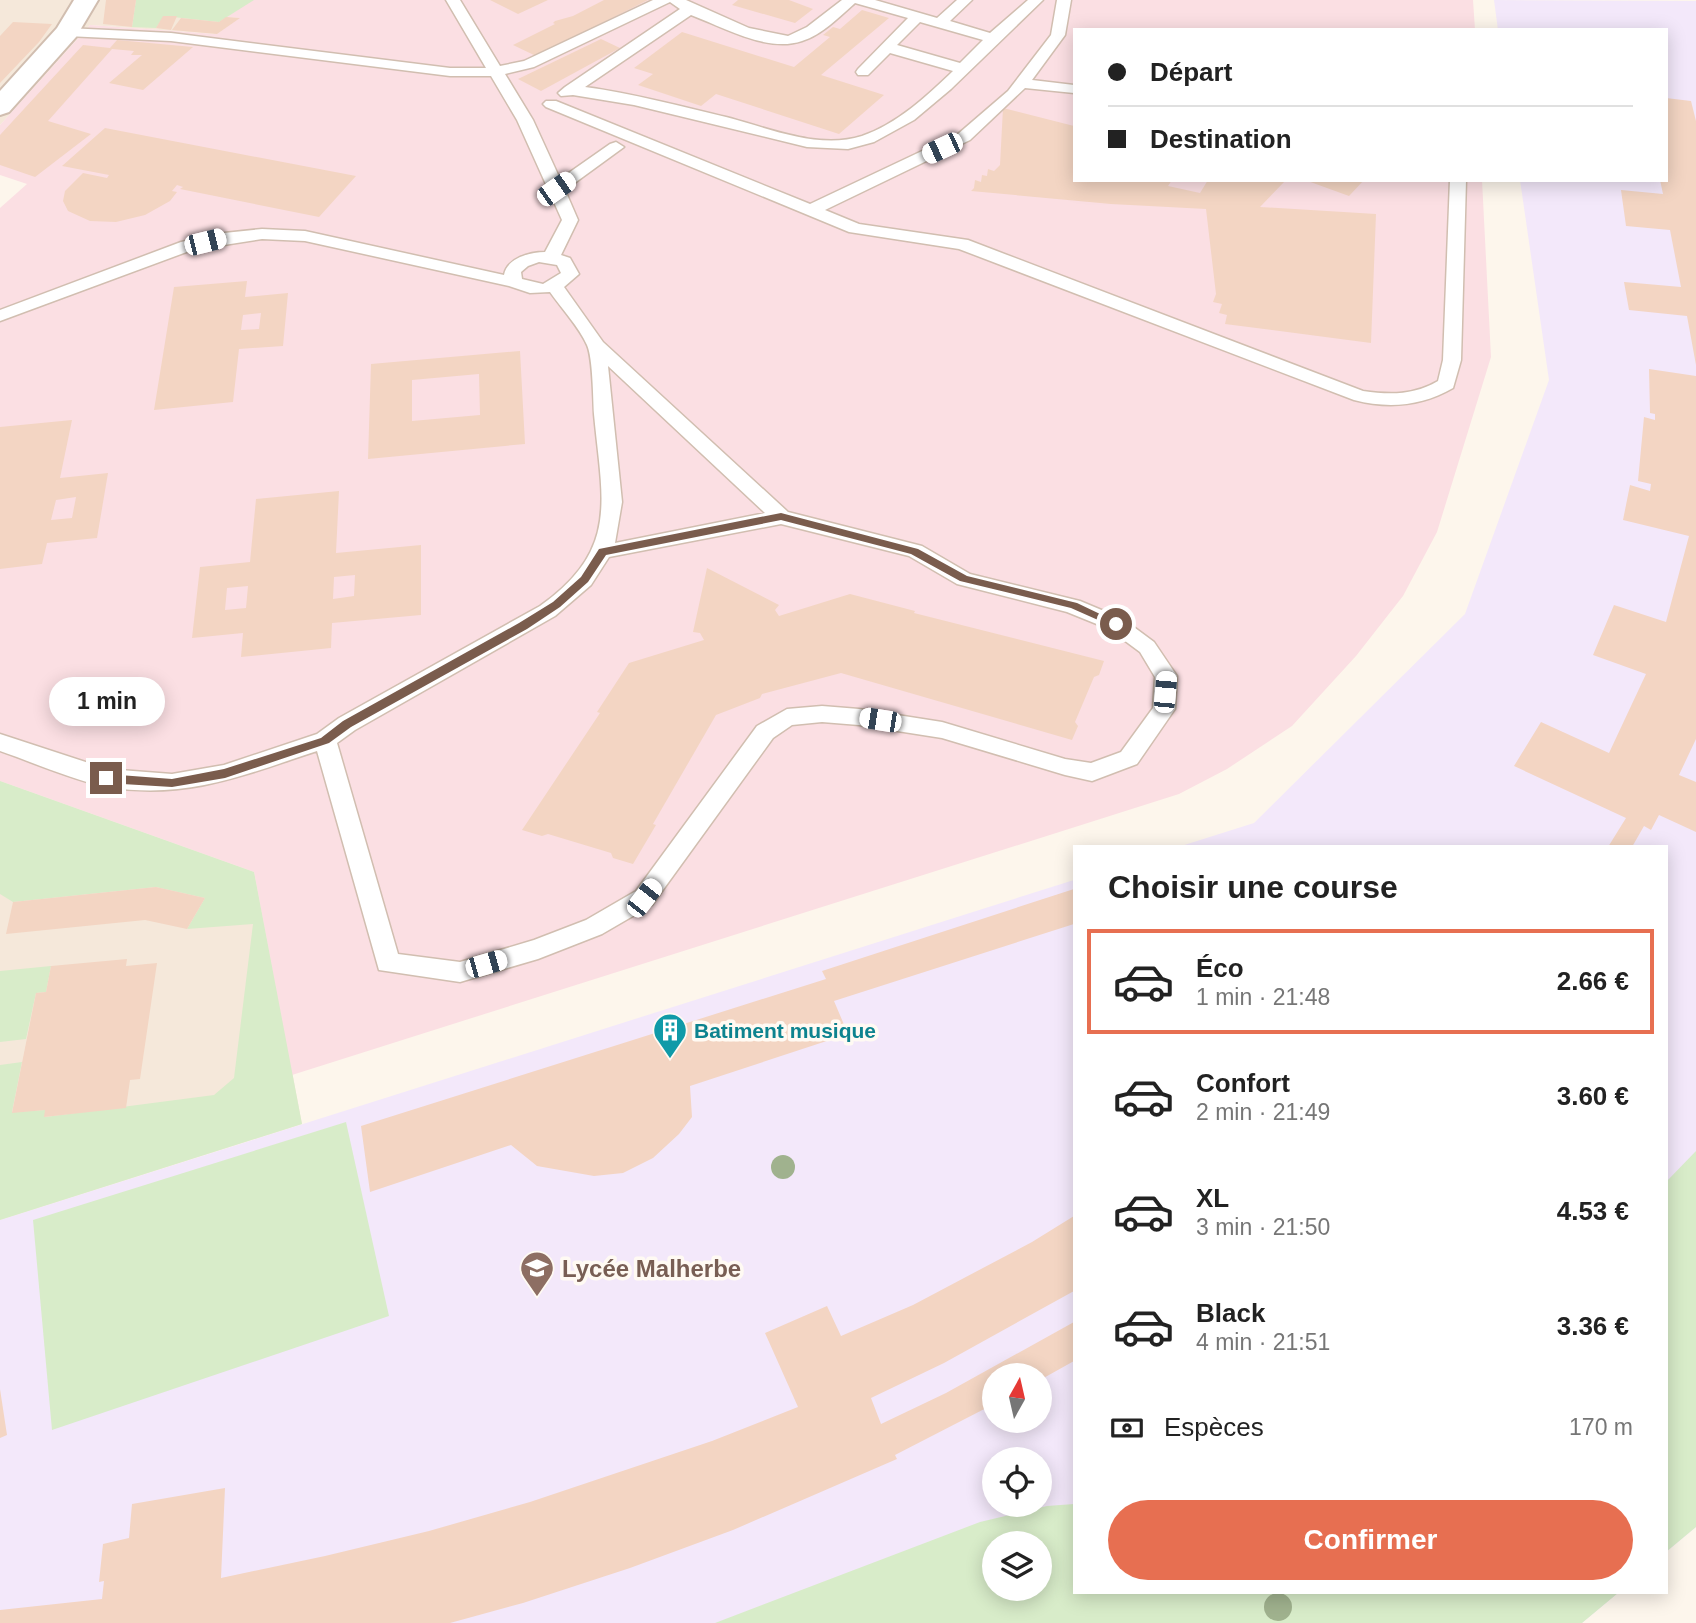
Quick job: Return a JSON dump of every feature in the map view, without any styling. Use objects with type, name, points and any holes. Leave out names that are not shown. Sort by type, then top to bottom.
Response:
[{"type":"street","points":[[0,107],[67,32],[86,0]]},
{"type":"lane","points":[[453,0],[525,120],[570,220],[551,257]]},
{"type":"lane","points":[[67,32],[171,37],[450,72],[496,72],[529,64],[664,0]]},
{"type":"lane","points":[[676,0],[690,9],[750,32],[780,40],[795,40],[809,33],[851,0]]},
{"type":"lane","points":[[859,0],[993,38]]},
{"type":"lane","points":[[939,23],[965,0]]},
{"type":"lane","points":[[570,90],[633,99],[810,143],[849,144],[878,134],[932,101],[993,38],[1036,0]]},
{"type":"lane","points":[[811,210],[964,137],[1013,94],[1058,35],[1064,0]]},
{"type":"lane","points":[[525,120],[690,9]]},
{"type":"lane","points":[[863,72],[917,17]]},
{"type":"lane","points":[[887,47],[963,69]]},
{"type":"lane","points":[[1022,83],[1073,89]]},
{"type":"lane","points":[[551,104],[855,228],[962,244],[1360,396],[1393,401],[1428,396],[1447,384],[1452,360],[1458,182]]},
{"type":"lane","points":[[556,189],[616,147]]},
{"type":"lane","points":[[0,316],[187,246],[262,234],[305,236],[514,282],[530,290],[555,288],[570,274],[564,262],[551,257],[522,262],[512,271],[514,282]]},
{"type":"lane","points":[[555,288],[597,346],[781,517]]},
{"type":"lane","points":[[0,742],[106,778],[172,783],[225,773],[325,740],[347,724],[523,626],[585,580],[603,552],[610,527],[612,502],[597,346]]},
{"type":"lane","points":[[325,740],[388,963],[460,972],[538,949],[594,926],[644,898],[765,732],[787,717],[834,715],[942,730],[1065,767],[1092,772],[1129,758],[1164,709],[1166,676],[1147,647],[1116,624],[1073,606],[964,579],[915,551],[781,517],[603,552]]},
{"type":"shaded area","points":[[0,0],[254,0],[228,17],[240,18],[217,34],[90,25],[0,125]]},
{"type":"shaded area","points":[[252,0],[1473,0],[1475,28],[1073,28],[1073,182],[1482,182],[1491,357],[1437,532],[1403,596],[1356,656],[1292,726],[1227,769],[1179,794],[292,1075],[254,872],[0,781],[0,208],[27,184],[0,175],[0,125],[90,25],[217,34],[239,18],[226,17]]},
{"type":"shaded area","points":[[1494,0],[1696,1],[1696,1527],[1668,1550],[1668,845],[1184,845],[1254,823],[1465,614],[1549,380],[1520,182],[1668,182],[1668,28],[1498,28]]},
{"type":"shaded area","points":[[0,781],[254,872],[302,1124],[0,1220]]},
{"type":"shaded area","name":"Lycée Malherbe","points":[[1073,880],[1073,1594],[1617,1594],[1582,1623],[0,1623],[0,1220]]},
{"type":"green space","points":[[136,0],[254,0],[219,22],[164,16],[156,28],[132,27]]},
{"type":"green space","points":[[0,781],[254,872],[302,1124],[0,1220],[0,1065],[22,1062],[12,1112],[45,1110],[45,1117],[214,1095],[234,1078],[253,924],[187,929],[205,898],[156,887],[13,902],[0,894]]},
{"type":"green space","points":[[51,966],[46,992],[36,993],[26,1039],[0,1042],[0,971]]},
{"type":"green space","points":[[346,1122],[389,1316],[52,1430],[33,1220]]},
{"type":"green space","points":[[1696,1151],[1696,1527],[1668,1550],[1668,1180]]},
{"type":"green space","points":[[1073,1504],[1073,1594],[1617,1594],[1582,1623],[715,1623],[980,1522],[1001,1517],[1052,1517],[1052,1506]]},
{"type":"building","points":[[106,0],[136,0],[132,27],[103,24]]},
{"type":"building","points":[[490,0],[548,0],[518,14]]},
{"type":"building","points":[[604,0],[648,0],[536,56],[513,45],[555,24],[555,21],[573,16]]},
{"type":"building","points":[[738,0],[789,0],[813,9],[795,23],[732,5]]},
{"type":"building","points":[[862,10],[889,18],[821,75],[884,95],[839,134],[716,94],[701,106],[638,85],[653,74],[634,68],[682,32],[794,67],[830,37],[823,35],[833,27],[840,29]]},
{"type":"building","points":[[163,16],[177,16],[171,30],[156,28]]},
{"type":"building","points":[[226,17],[240,18],[217,34],[172,30],[181,18],[219,22]]},
{"type":"building","points":[[13,22],[52,24],[39,42],[0,83],[0,36]]},
{"type":"building","points":[[601,39],[620,48],[541,91],[518,79]]},
{"type":"building","points":[[117,40],[193,47],[143,90],[109,83],[142,55],[131,55],[134,51],[112,49],[48,121],[91,134],[35,177],[0,165],[0,135],[83,45],[110,48]]},
{"type":"building","points":[[1668,98],[1691,101],[1696,121],[1696,365],[1687,316],[1629,310],[1624,282],[1681,287],[1670,230],[1626,226],[1621,190],[1663,194],[1660,182],[1668,182]]},
{"type":"building","points":[[1003,108],[1073,126],[1073,182],[1171,182],[1168,186],[1200,193],[1207,182],[1284,182],[1260,207],[1376,214],[1371,343],[1225,324],[1227,315],[1219,313],[1222,304],[1213,302],[1216,294],[1206,209],[1111,204],[971,191],[975,180],[981,182],[982,175],[987,176],[988,169],[994,171],[1000,165]]},
{"type":"building","points":[[105,128],[356,176],[319,217],[180,189],[183,187],[177,185],[172,191],[177,192],[170,201],[145,215],[116,222],[90,221],[68,211],[63,201],[65,191],[83,173],[107,178],[109,175],[62,166]]},
{"type":"building","points":[[1310,182],[1362,182],[1349,196]]},
{"type":"building","points":[[247,281],[245,297],[288,293],[283,346],[239,349],[233,402],[154,410],[174,287]],"holes":[[[261,313],[259,329],[241,330],[243,315]]]},
{"type":"building","points":[[520,351],[525,444],[368,459],[371,364]],"holes":[[[479,374],[480,415],[412,421],[412,380]]]},
{"type":"building","points":[[1649,369],[1696,376],[1696,739],[1679,775],[1696,782],[1696,832],[1659,815],[1651,830],[1644,826],[1633,845],[1609,845],[1626,818],[1514,766],[1541,722],[1609,753],[1646,674],[1593,655],[1614,605],[1666,622],[1689,536],[1623,520],[1630,485],[1650,491],[1651,484],[1638,481],[1644,417],[1655,420],[1655,414],[1650,413]]},
{"type":"building","points":[[72,420],[60,478],[108,473],[97,538],[47,543],[42,564],[0,569],[0,427]],"holes":[[[76,497],[72,518],[51,520],[56,500]]]},
{"type":"building","points":[[339,491],[336,553],[421,545],[421,615],[332,623],[331,648],[241,657],[243,633],[192,638],[200,567],[250,562],[256,499]],"holes":[[[355,575],[354,596],[333,599],[334,577]],[[248,586],[246,608],[225,610],[227,588]]]},
{"type":"building","points":[[707,568],[779,605],[775,610],[779,616],[850,594],[1104,661],[1099,675],[1094,677],[1075,722],[1078,726],[1072,740],[841,673],[762,694],[760,698],[716,715],[633,864],[613,858],[611,853],[548,834],[542,836],[522,830],[600,713],[597,712],[629,663],[704,640],[700,633],[693,632]]},
{"type":"building","points":[[156,887],[205,898],[187,929],[145,920],[6,934],[13,902]]},
{"type":"building","name":"Batiment musique","points":[[1073,889],[1073,924],[834,1001],[848,1034],[690,1086],[692,1117],[679,1134],[653,1158],[623,1173],[594,1176],[537,1166],[511,1145],[370,1192],[361,1126],[826,979],[822,971]]},
{"type":"building","points":[[127,959],[126,966],[157,963],[140,1079],[130,1080],[126,1108],[44,1117],[45,1110],[12,1113],[36,993],[46,992],[51,966]]},
{"type":"building","points":[[1073,1217],[1073,1292],[944,1363],[871,1398],[881,1424],[982,1373],[982,1410],[895,1455],[897,1459],[733,1530],[630,1568],[523,1603],[450,1623],[0,1623],[0,1610],[102,1599],[104,1581],[99,1582],[103,1544],[129,1538],[132,1504],[225,1488],[221,1578],[429,1531],[530,1502],[712,1441],[798,1407],[765,1333],[827,1306],[841,1336],[913,1305],[1032,1242]]},
{"type":"building","points":[[1073,1323],[1073,1362],[1052,1373],[1052,1363],[1000,1363]]},
{"type":"building","points":[[0,1389],[7,1435],[0,1438]]},
{"type":"place","name":"Batiment musique","points":[[670,1060]]},
{"type":"place","name":"Lycée Malherbe","points":[[537,1298]]},
{"type":"route","points":[[106,778],[172,783],[225,773],[325,740],[347,724],[523,626],[556,604],[585,580],[603,552],[781,517],[915,551],[964,579],[1073,606],[1116,624]]}]
